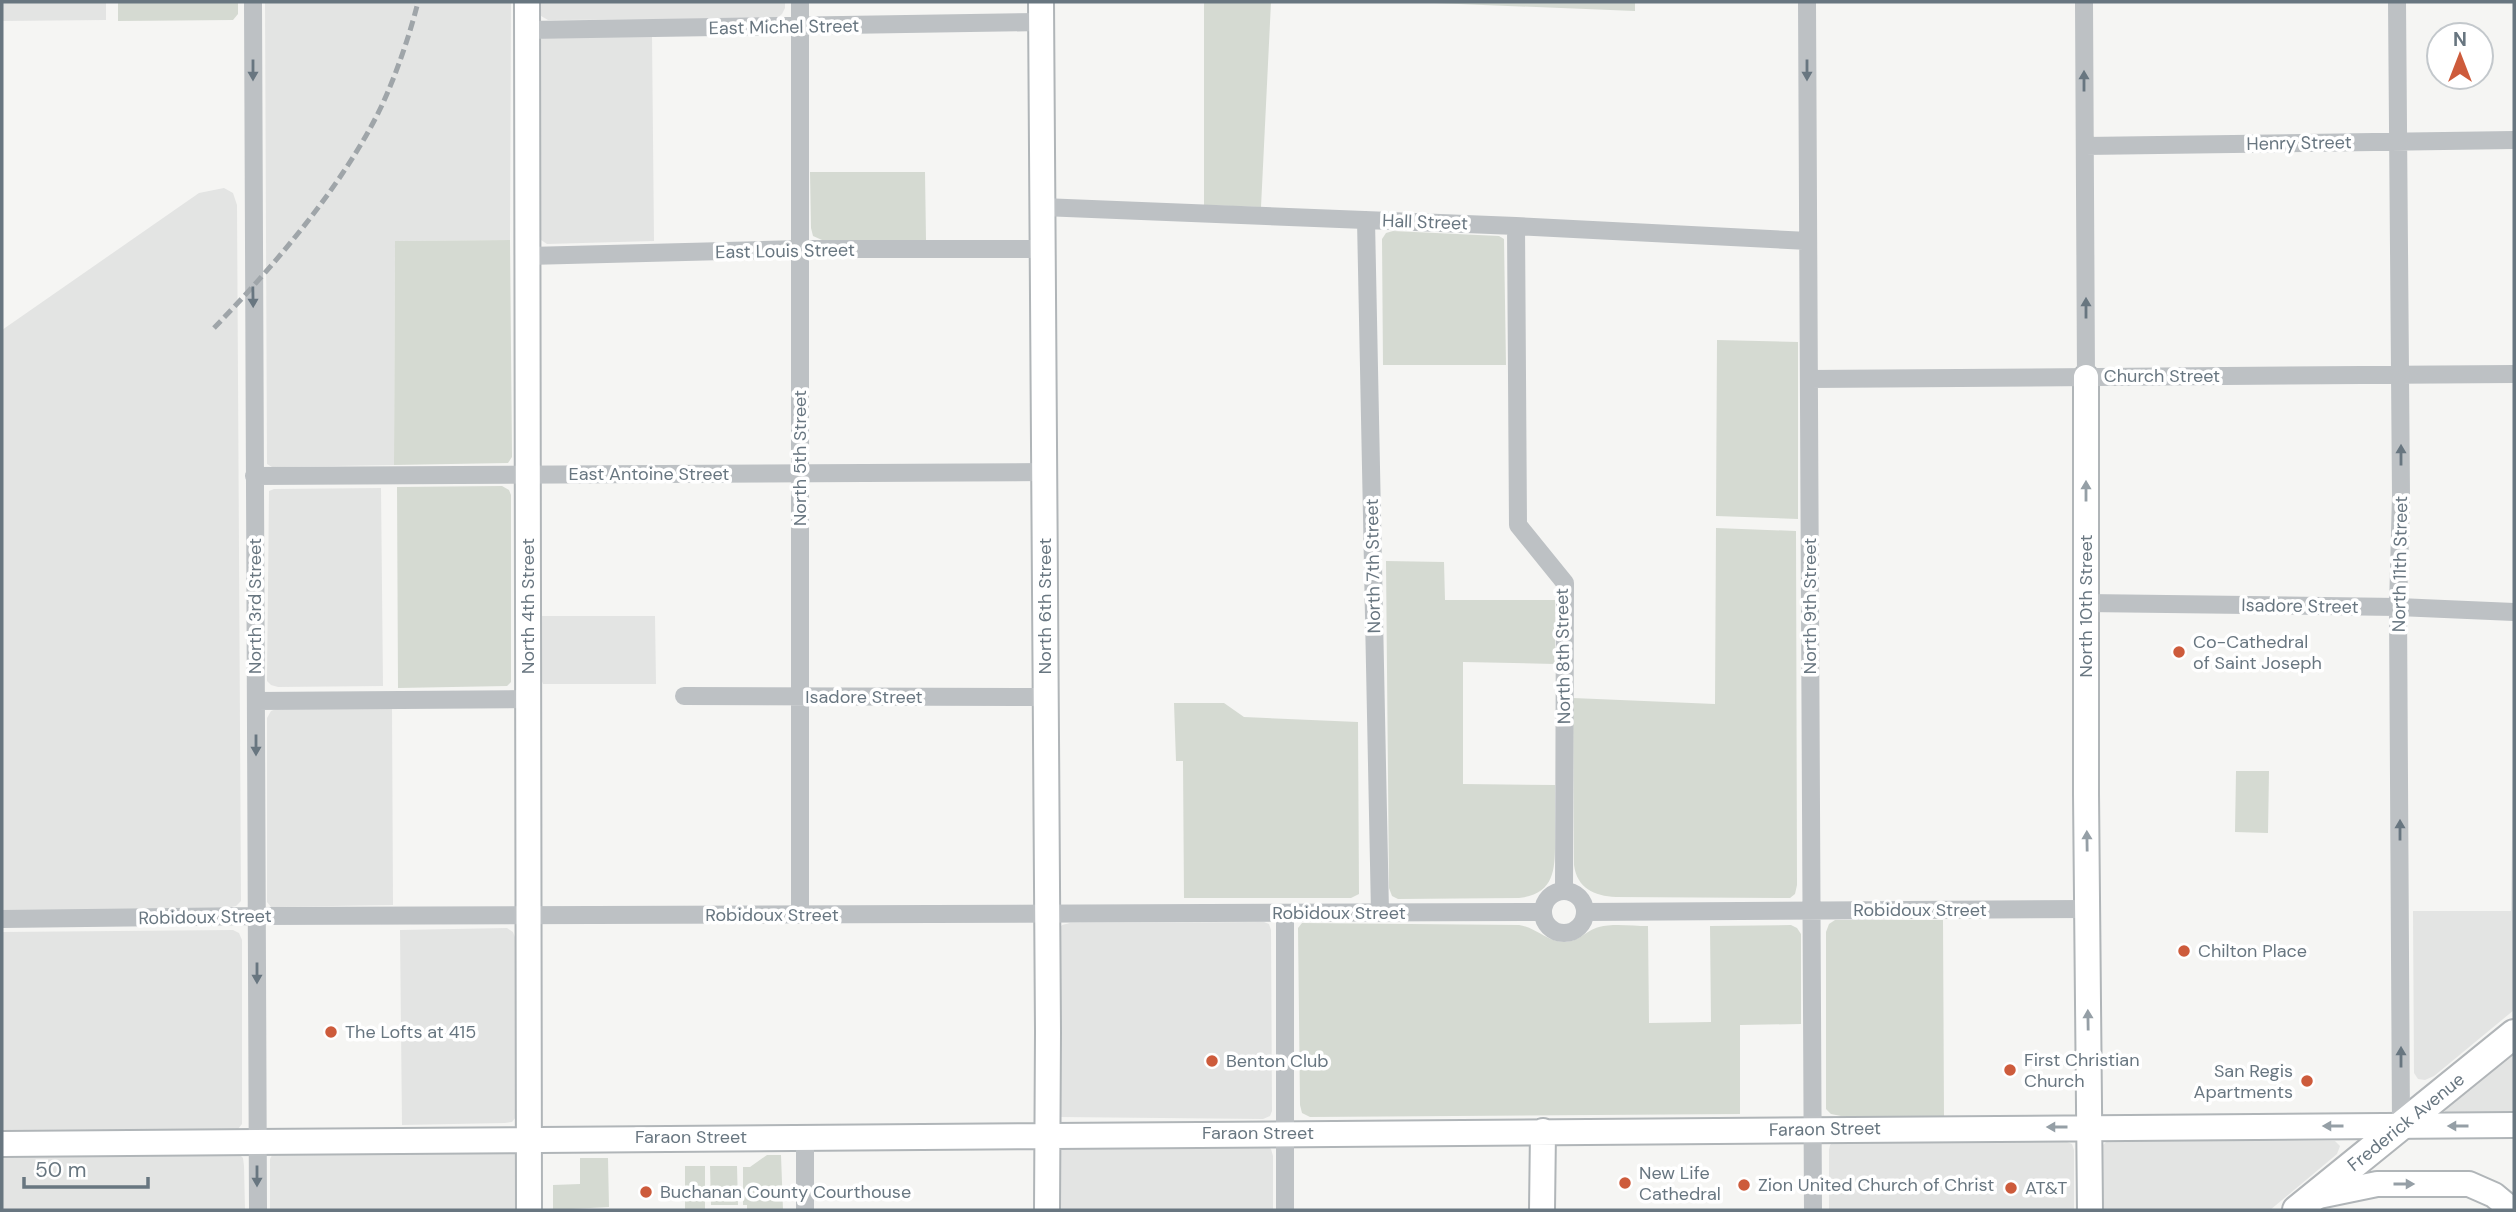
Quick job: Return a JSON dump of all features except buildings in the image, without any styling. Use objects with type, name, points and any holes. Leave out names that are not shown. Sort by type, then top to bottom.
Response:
[{"type":"main road","name":"Frederick Avenue","points":[[2305,1204],[2514,1034]]},
{"type":"street","name":"North 3rd Street","points":[[253,2],[258,1210]]},
{"type":"street","name":"North 4th Street","points":[[527,2],[529,1210]]},
{"type":"street","name":"North 5th Street","points":[[800,2],[800,915]]},
{"type":"street","name":"North 9th Street","points":[[1807,2],[1812,1210]]},
{"type":"street","name":"North 10th Street","points":[[2084,2],[2090,1210]]},
{"type":"street","name":"North 11th Street","points":[[2397,2],[2402,1126]]},
{"type":"street","name":"East Michel Street","points":[[527,30],[800,27],[1040,12]]},
{"type":"street","name":"North 6th Street","points":[[1040,12],[1048,1135],[1046,1210]]},
{"type":"street","name":"Henry Street","points":[[2085,146],[2514,140]]},
{"type":"street","name":"Hall Street","points":[[1042,207],[1808,241]]},
{"type":"street","name":"North 7th Street","points":[[1366,220],[1380,913]]},
{"type":"street","name":"North 8th Street","points":[[1516,226],[1518,525],[1565,583],[1564,891]]},
{"type":"street","name":"East Louis Street","points":[[528,256],[799,250],[1042,249]]},
{"type":"street","name":"Church Street","points":[[1809,379],[2514,374]]},
{"type":"street","name":"East Antoine Street","points":[[254,476],[1044,472]]},
{"type":"street","name":"Isadore Street","points":[[2086,603],[2398,607],[2514,612]]},
{"type":"street","name":"Isadore Street","points":[[684,696],[1045,697]]},
{"type":"street","points":[[256,701],[528,699]]},
{"type":"street","points":[[1564,891],[1571,891],[1580,898],[1584,912],[1581,925],[1567,933],[1549,928],[1542,912],[1549,896],[1564,891]]},
{"type":"street","name":"Robidoux Street","points":[[1584,912],[2087,909]]},
{"type":"street","name":"Robidoux Street","points":[[2,919],[1542,912]]},
{"type":"street","points":[[1285,913],[1285,1210]]},
{"type":"street","name":"Faraon Street","points":[[2,1144],[2514,1125]]},
{"type":"street","points":[[1542,1210],[1543,1131]]},
{"type":"street","points":[[805,1136],[805,1210]]},
{"type":"street","points":[[2305,1204],[2377,1184],[2469,1184],[2494,1195],[2512,1210]]},
{"type":"shaded area","points":[[2,2],[106,2],[106,20],[2,21]]},
{"type":"shaded area","points":[[118,2],[238,2],[238,14],[233,20],[118,21]]},
{"type":"shaded area","points":[[265,2],[511,2],[510,240],[395,241],[394,465],[272,467],[267,464]]},
{"type":"shaded area","points":[[537,2],[785,2],[785,8],[776,19],[548,20],[537,10]]},
{"type":"shaded area","points":[[1204,2],[1271,2],[1261,207],[1204,205]]},
{"type":"shaded area","points":[[1410,2],[1635,2],[1635,11]]},
{"type":"shaded area","points":[[652,35],[654,241],[547,244],[541,240],[539,231],[539,41],[544,36]]},
{"type":"shaded area","points":[[810,172],[925,172],[926,240],[822,240],[813,236]]},
{"type":"shaded area","points":[[224,188],[233,193],[237,205],[241,901],[236,906],[227,908],[2,911],[2,330],[199,193]]},
{"type":"shaded area","points":[[1393,231],[1499,236],[1504,239],[1506,365],[1383,365],[1382,239],[1386,233]]},
{"type":"shaded area","points":[[510,240],[512,457],[508,463],[394,465],[395,241]]},
{"type":"shaded area","points":[[1717,340],[1798,342],[1798,519],[1716,516]]},
{"type":"shaded area","points":[[502,486],[509,490],[511,495],[511,682],[507,686],[398,688],[397,487]]},
{"type":"shaded area","points":[[381,488],[383,686],[271,685],[267,681],[269,491]]},
{"type":"shaded area","points":[[1716,528],[1796,531],[1795,894],[1790,898],[1616,897],[1594,893],[1579,880],[1574,865],[1573,698],[1715,704]]},
{"type":"shaded area","points":[[1386,561],[1444,562],[1445,600],[1555,600],[1555,664],[1463,662],[1463,784],[1555,785],[1554,868],[1541,891],[1519,898],[1398,899],[1392,896],[1389,888]]},
{"type":"shaded area","points":[[541,616],[655,616],[656,684],[543,684]]},
{"type":"shaded area","points":[[1174,703],[1224,703],[1244,717],[1358,722],[1359,894],[1351,898],[1184,898],[1183,761],[1176,761]]},
{"type":"shaded area","points":[[392,706],[393,905],[271,907],[267,902],[267,718],[271,711],[281,707]]},
{"type":"shaded area","points":[[2513,766],[2514,1010],[2434,1076],[2425,1080],[2418,1079],[2414,1073],[2413,911],[2511,911]]},
{"type":"shaded area","points":[[2236,771],[2269,771],[2268,833],[2235,832]]},
{"type":"shaded area","points":[[1835,920],[1943,920],[1944,1116],[1841,1116],[1831,1114],[1826,1109],[1826,932],[1829,924]]},
{"type":"shaded area","points":[[1302,923],[1519,925],[1531,928],[1552,940],[1564,942],[1605,926],[1648,926],[1649,1023],[1711,1022],[1710,926],[1791,925],[1801,934],[1801,1024],[1740,1025],[1740,1114],[1310,1117],[1302,1113],[1300,1105],[1298,928]]},
{"type":"shaded area","points":[[1269,924],[1271,930],[1270,1116],[1263,1119],[1060,1117],[1058,930],[1062,925]]},
{"type":"shaded area","points":[[507,928],[513,932],[516,940],[516,1117],[512,1122],[505,1123],[402,1125],[400,930]]},
{"type":"shaded area","points":[[233,930],[239,933],[242,940],[242,1124],[238,1129],[2,1130],[2,932]]},
{"type":"shaded area","points":[[2514,1049],[2514,1114],[2444,1117],[2445,1109],[2451,1100]]},
{"type":"shaded area","points":[[1835,1141],[2067,1142],[2072,1144],[2074,1150],[2074,1210],[1829,1210],[1829,1150]]},
{"type":"shaded area","points":[[2107,1141],[2335,1141],[2340,1146],[2337,1154],[2270,1210],[2102,1210],[2102,1146]]},
{"type":"shaded area","points":[[1265,1145],[1271,1149],[1273,1156],[1273,1210],[1059,1210],[1058,1154],[1064,1147]]},
{"type":"shaded area","points":[[510,1150],[515,1154],[517,1162],[517,1210],[270,1210],[270,1159],[273,1153]]},
{"type":"shaded area","points":[[237,1152],[243,1158],[245,1210],[2,1210],[2,1154]]},
{"type":"shaded area","points":[[767,1155],[781,1155],[783,1210],[747,1210],[747,1205],[743,1205],[743,1167],[750,1167]]},
{"type":"shaded area","points":[[580,1158],[608,1158],[609,1207],[553,1210],[553,1185],[580,1184]]},
{"type":"shaded area","points":[[685,1166],[705,1166],[705,1210],[685,1210]]},
{"type":"shaded area","points":[[710,1166],[737,1166],[738,1205],[711,1205]]},
{"type":"railway","points":[[214,328],[285,250],[350,163],[383,103],[403,53],[418,2]]},
{"type":"place","name":"Co-Cathedral of Saint Joseph","points":[[2179,652]]},
{"type":"place","name":"Chilton Place","points":[[2184,951]]},
{"type":"place","name":"The Lofts at 415","points":[[331,1032]]},
{"type":"place","name":"Benton Club","points":[[1212,1061]]},
{"type":"place","name":"First Christian Church","points":[[2010,1070]]},
{"type":"place","name":"San Regis Apartments","points":[[2307,1081]]},
{"type":"place","name":"New Life Cathedral","points":[[1625,1183]]},
{"type":"place","name":"Zion United Church of Christ","points":[[1744,1185]]},
{"type":"place","name":"AT&T","points":[[2011,1188]]},
{"type":"place","name":"Buchanan County Courthouse","points":[[646,1192]]}]
